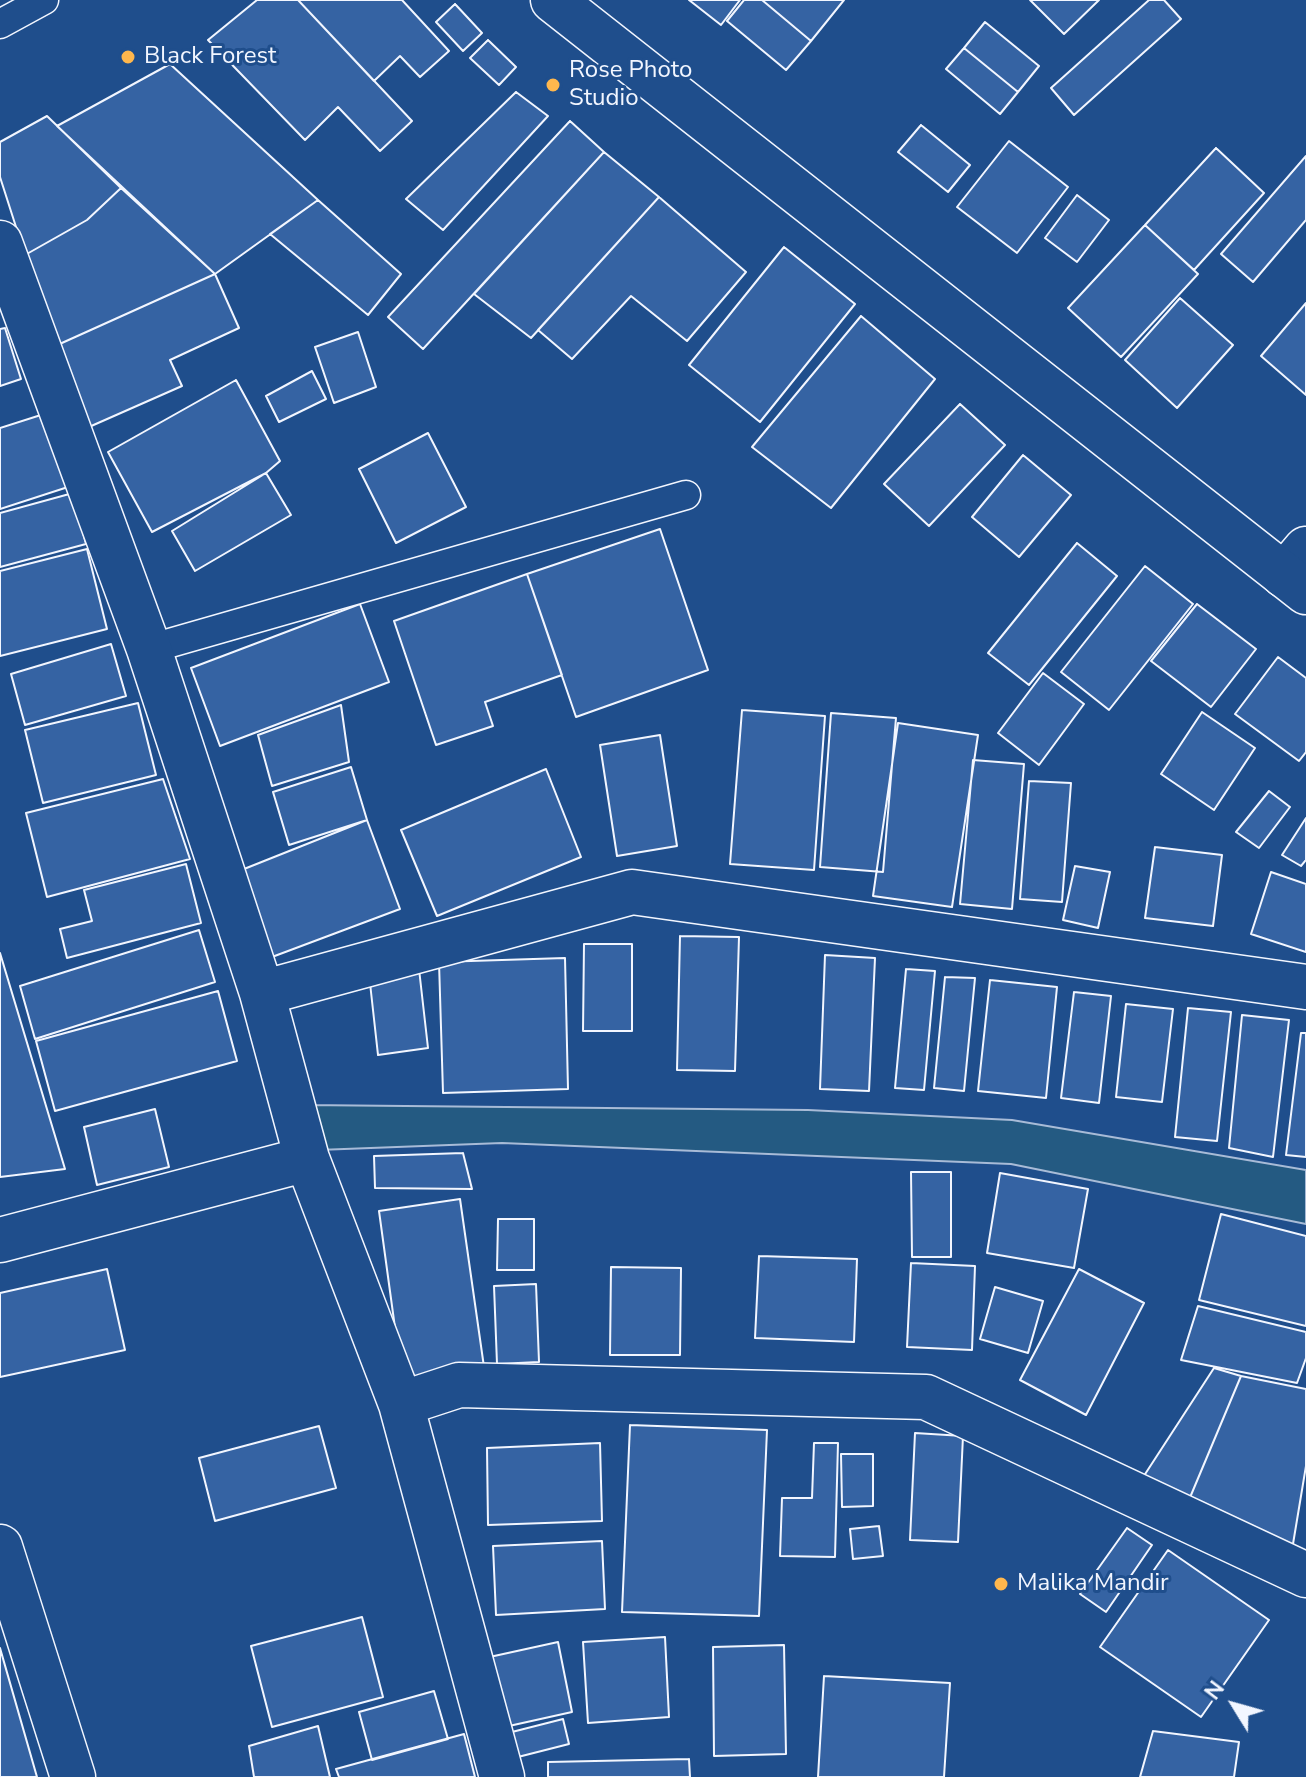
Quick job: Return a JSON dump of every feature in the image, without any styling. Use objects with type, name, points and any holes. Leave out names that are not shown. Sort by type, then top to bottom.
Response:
[{"type":"street","points":[[553,0],[1299,572]]},
{"type":"street","points":[[0,243],[149,649],[262,993],[307,1159],[401,1404],[502,1777]]},
{"type":"street","points":[[262,993],[632,892],[1306,987]]},
{"type":"street","points":[[0,1240],[307,1159]]},
{"type":"street","points":[[401,1404],[459,1385],[926,1397],[1306,1575]]},
{"type":"street","points":[[0,1547],[73,1777]]},
{"type":"lane","points":[[0,24],[44,0]]},
{"type":"lane","points":[[149,649],[686,495]]},
{"type":"shaded area","points":[[305,1105],[808,1110],[1012,1120],[1306,1170],[1306,1224],[1011,1164],[502,1143],[318,1150]]},
{"type":"building","points":[[257,0],[298,0],[412,121],[380,151],[338,107],[305,140],[208,40]]},
{"type":"building","points":[[298,0],[402,0],[449,51],[420,77],[400,56],[374,81]]},
{"type":"building","points":[[689,0],[740,0],[721,25]]},
{"type":"building","points":[[744,0],[762,0],[811,41],[786,70],[727,21]]},
{"type":"building","points":[[762,0],[844,0],[811,41]]},
{"type":"building","points":[[1030,0],[1099,0],[1064,34]]},
{"type":"building","points":[[1149,0],[1164,0],[1181,19],[1074,115],[1051,88]]},
{"type":"building","points":[[455,4],[482,33],[463,51],[436,22]]},
{"type":"building","points":[[985,22],[1039,66],[1018,92],[964,48]]},
{"type":"building","points":[[488,40],[516,67],[499,85],[470,58]]},
{"type":"building","points":[[964,48],[1018,92],[1000,114],[946,69]]},
{"type":"building","points":[[170,64],[318,200],[215,274],[57,126]]},
{"type":"building","points":[[516,92],[548,116],[443,230],[406,199]]},
{"type":"building","points":[[47,116],[121,188],[87,220],[25,255],[0,177],[0,142]]},
{"type":"building","points":[[570,121],[604,152],[423,349],[388,317]]},
{"type":"building","points":[[921,125],[970,165],[948,192],[898,152]]},
{"type":"building","points":[[1009,141],[1068,187],[1017,253],[957,207]]},
{"type":"building","points":[[1216,148],[1264,193],[1194,270],[1145,225]]},
{"type":"building","points":[[604,152],[659,197],[531,338],[474,294]]},
{"type":"building","points":[[1306,156],[1306,220],[1253,282],[1221,254]]},
{"type":"building","points":[[121,188],[215,274],[53,347],[25,255],[87,220]]},
{"type":"building","points":[[1077,195],[1109,220],[1077,262],[1045,238]]},
{"type":"building","points":[[659,197],[746,272],[687,341],[631,296],[572,359],[538,330]]},
{"type":"building","points":[[318,200],[401,274],[368,315],[270,234]]},
{"type":"building","points":[[1145,225],[1198,274],[1121,357],[1068,308]]},
{"type":"building","points":[[784,247],[855,304],[760,422],[689,365]]},
{"type":"building","points":[[215,274],[239,328],[170,360],[182,386],[89,427],[53,347]]},
{"type":"building","points":[[1180,298],[1233,345],[1177,408],[1125,360]]},
{"type":"building","points":[[1306,303],[1306,395],[1261,356]]},
{"type":"building","points":[[861,316],[935,379],[831,508],[752,447]]},
{"type":"building","points":[[5,328],[21,379],[0,386],[0,329]]},
{"type":"building","points":[[358,332],[376,387],[334,403],[315,347]]},
{"type":"building","points":[[312,371],[326,399],[279,422],[266,396]]},
{"type":"building","points":[[236,380],[280,461],[266,473],[152,532],[108,452]]},
{"type":"building","points":[[960,404],[1005,445],[929,526],[884,484]]},
{"type":"building","points":[[44,414],[68,487],[0,509],[0,428]]},
{"type":"building","points":[[428,433],[466,507],[396,543],[359,469]]},
{"type":"building","points":[[1023,455],[1071,495],[1019,557],[972,517]]},
{"type":"building","points":[[266,473],[291,515],[195,571],[172,531]]},
{"type":"building","points":[[73,493],[86,544],[0,567],[0,513]]},
{"type":"building","points":[[660,529],[708,670],[576,717],[527,574]]},
{"type":"building","points":[[1077,543],[1117,576],[1029,685],[988,653]]},
{"type":"building","points":[[87,549],[107,629],[0,656],[0,571]]},
{"type":"building","points":[[1145,566],[1193,604],[1109,710],[1061,672]]},
{"type":"building","points":[[527,574],[562,675],[485,702],[493,726],[436,745],[394,621]]},
{"type":"building","points":[[360,604],[389,682],[220,746],[191,668]]},
{"type":"building","points":[[1197,604],[1256,649],[1211,707],[1151,661]]},
{"type":"building","points":[[111,644],[126,696],[25,725],[11,674]]},
{"type":"building","points":[[1278,657],[1306,678],[1306,752],[1299,761],[1235,714]]},
{"type":"building","points":[[1043,673],[1084,704],[1039,765],[998,733]]},
{"type":"building","points":[[138,703],[156,775],[43,803],[25,730]]},
{"type":"building","points":[[341,705],[349,762],[272,786],[258,735]]},
{"type":"building","points":[[742,710],[825,716],[814,870],[730,864]]},
{"type":"building","points":[[1202,712],[1255,748],[1214,810],[1161,774]]},
{"type":"building","points":[[831,713],[896,718],[883,872],[820,867]]},
{"type":"building","points":[[898,723],[978,735],[952,907],[873,896]]},
{"type":"building","points":[[660,735],[677,846],[617,856],[600,745]]},
{"type":"building","points":[[973,760],[1024,764],[1012,909],[960,904]]},
{"type":"building","points":[[351,767],[367,820],[289,845],[273,792]]},
{"type":"building","points":[[546,769],[581,857],[437,916],[401,830]]},
{"type":"building","points":[[163,779],[190,859],[47,897],[26,813]]},
{"type":"building","points":[[1029,781],[1071,783],[1062,902],[1020,899]]},
{"type":"building","points":[[1269,791],[1290,807],[1259,848],[1236,832]]},
{"type":"building","points":[[1306,818],[1306,860],[1301,866],[1282,855]]},
{"type":"building","points":[[367,820],[400,909],[272,957],[239,871]]},
{"type":"building","points":[[1155,847],[1222,855],[1213,926],[1145,918]]},
{"type":"building","points":[[186,864],[201,923],[67,958],[60,929],[92,921],[84,890]]},
{"type":"building","points":[[1075,866],[1110,872],[1098,928],[1063,920]]},
{"type":"building","points":[[1271,872],[1306,884],[1306,952],[1251,934]]},
{"type":"building","points":[[199,930],[215,982],[35,1039],[20,986]]},
{"type":"building","points":[[680,936],[739,937],[735,1071],[677,1070]]},
{"type":"building","points":[[584,944],[632,944],[632,1031],[583,1031]]},
{"type":"building","points":[[0,953],[65,1169],[0,1177]]},
{"type":"building","points":[[825,955],[875,958],[869,1091],[820,1089]]},
{"type":"building","points":[[565,958],[568,1089],[443,1093],[439,962]]},
{"type":"building","points":[[419,969],[428,1048],[378,1055],[369,974]]},
{"type":"building","points":[[906,969],[935,971],[924,1090],[895,1088]]},
{"type":"building","points":[[945,977],[975,978],[964,1091],[934,1088]]},
{"type":"building","points":[[990,980],[1057,987],[1046,1098],[978,1091]]},
{"type":"building","points":[[218,991],[237,1061],[55,1111],[36,1041]]},
{"type":"building","points":[[1074,992],[1111,996],[1099,1103],[1061,1098]]},
{"type":"building","points":[[1126,1004],[1173,1009],[1162,1102],[1116,1097]]},
{"type":"building","points":[[1188,1008],[1231,1012],[1217,1141],[1175,1137]]},
{"type":"building","points":[[1242,1015],[1289,1020],[1273,1157],[1229,1148]]},
{"type":"building","points":[[1301,1033],[1306,1033],[1306,1157],[1286,1155]]},
{"type":"building","points":[[155,1109],[169,1167],[97,1185],[84,1127]]},
{"type":"building","points":[[463,1153],[472,1189],[375,1188],[374,1156]]},
{"type":"building","points":[[911,1172],[951,1172],[951,1257],[912,1257]]},
{"type":"building","points":[[1000,1173],[1088,1189],[1074,1268],[987,1253]]},
{"type":"building","points":[[460,1199],[484,1367],[402,1379],[379,1211]]},
{"type":"building","points":[[1221,1214],[1306,1236],[1306,1326],[1199,1300]]},
{"type":"building","points":[[498,1219],[534,1219],[534,1270],[497,1270]]},
{"type":"building","points":[[759,1256],[857,1259],[854,1342],[755,1338]]},
{"type":"building","points":[[911,1263],[975,1266],[972,1350],[907,1347]]},
{"type":"building","points":[[611,1267],[681,1268],[680,1355],[610,1355]]},
{"type":"building","points":[[107,1269],[125,1350],[0,1377],[0,1293]]},
{"type":"building","points":[[1079,1269],[1144,1303],[1086,1415],[1020,1380]]},
{"type":"building","points":[[536,1284],[539,1362],[497,1364],[494,1286]]},
{"type":"building","points":[[995,1287],[1043,1301],[1028,1353],[980,1339]]},
{"type":"building","points":[[1198,1306],[1306,1332],[1306,1358],[1297,1383],[1181,1360]]},
{"type":"building","points":[[1214,1368],[1241,1376],[1186,1507],[1138,1485]]},
{"type":"building","points":[[1241,1376],[1306,1389],[1306,1466],[1291,1556],[1186,1507]]},
{"type":"building","points":[[630,1425],[767,1430],[759,1616],[622,1612]]},
{"type":"building","points":[[319,1426],[336,1488],[215,1521],[199,1458]]},
{"type":"building","points":[[915,1433],[963,1436],[958,1542],[910,1540]]},
{"type":"building","points":[[600,1443],[602,1521],[488,1525],[487,1448]]},
{"type":"building","points":[[814,1443],[838,1443],[835,1557],[780,1556],[782,1498],[812,1498]]},
{"type":"building","points":[[841,1454],[873,1454],[873,1506],[842,1507]]},
{"type":"building","points":[[879,1526],[883,1556],[853,1559],[850,1529]]},
{"type":"building","points":[[1127,1528],[1152,1545],[1106,1612],[1080,1594]]},
{"type":"building","points":[[602,1541],[605,1609],[496,1615],[493,1546]]},
{"type":"building","points":[[1168,1550],[1269,1620],[1201,1717],[1100,1647]]},
{"type":"building","points":[[362,1617],[383,1697],[272,1727],[251,1646]]},
{"type":"building","points":[[665,1637],[669,1717],[588,1723],[583,1642]]},
{"type":"building","points":[[558,1642],[572,1712],[500,1728],[485,1658]]},
{"type":"building","points":[[784,1645],[786,1754],[714,1756],[713,1647]]},
{"type":"building","points":[[0,1648],[37,1777],[0,1777]]},
{"type":"building","points":[[824,1676],[950,1683],[944,1777],[818,1777]]},
{"type":"building","points":[[434,1691],[448,1739],[372,1760],[359,1712]]},
{"type":"building","points":[[563,1719],[569,1744],[514,1758],[508,1733]]},
{"type":"building","points":[[318,1726],[330,1777],[254,1777],[249,1746]]},
{"type":"building","points":[[1153,1731],[1239,1742],[1234,1777],[1140,1777]]},
{"type":"building","points":[[464,1734],[475,1777],[339,1777],[336,1769]]},
{"type":"building","points":[[689,1759],[690,1777],[548,1777],[548,1762]]},
{"type":"place","name":"Black Forest","points":[[128,57]]},
{"type":"place","name":"Rose Photo Studio","points":[[553,85]]},
{"type":"place","name":"Malika Mandir","points":[[1001,1584]]}]
